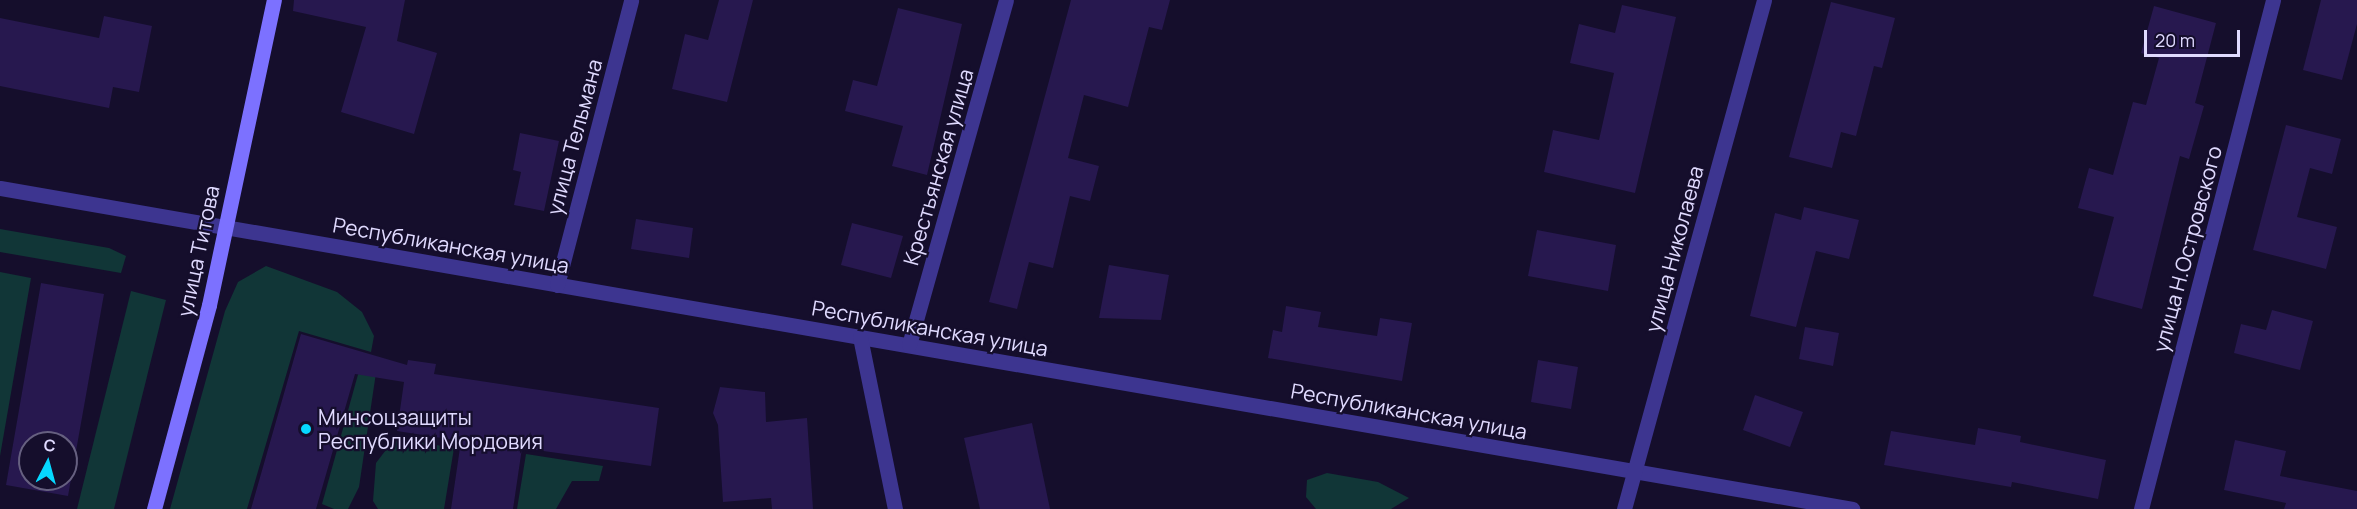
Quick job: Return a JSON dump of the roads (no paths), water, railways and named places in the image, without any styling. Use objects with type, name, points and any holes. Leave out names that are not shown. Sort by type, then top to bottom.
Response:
[{"type":"main road","name":"улица Титова","points":[[154,509],[209,305],[274,0]]},
{"type":"street","name":"улица Тельмана","points":[[557,285],[631,0]]},
{"type":"street","name":"Крестьянская улица","points":[[909,345],[1006,0]]},
{"type":"street","name":"улица Николаева","points":[[1624,509],[1764,0]]},
{"type":"street","name":"улица Н.Островского","points":[[2141,509],[2273,0]]},
{"type":"street","name":"Республиканская улица","points":[[0,188],[1852,509]]},
{"type":"street","points":[[860,337],[895,509]]},
{"type":"place","name":"Минсоцзащиты Республики Мордовия","points":[[306,429]]}]
